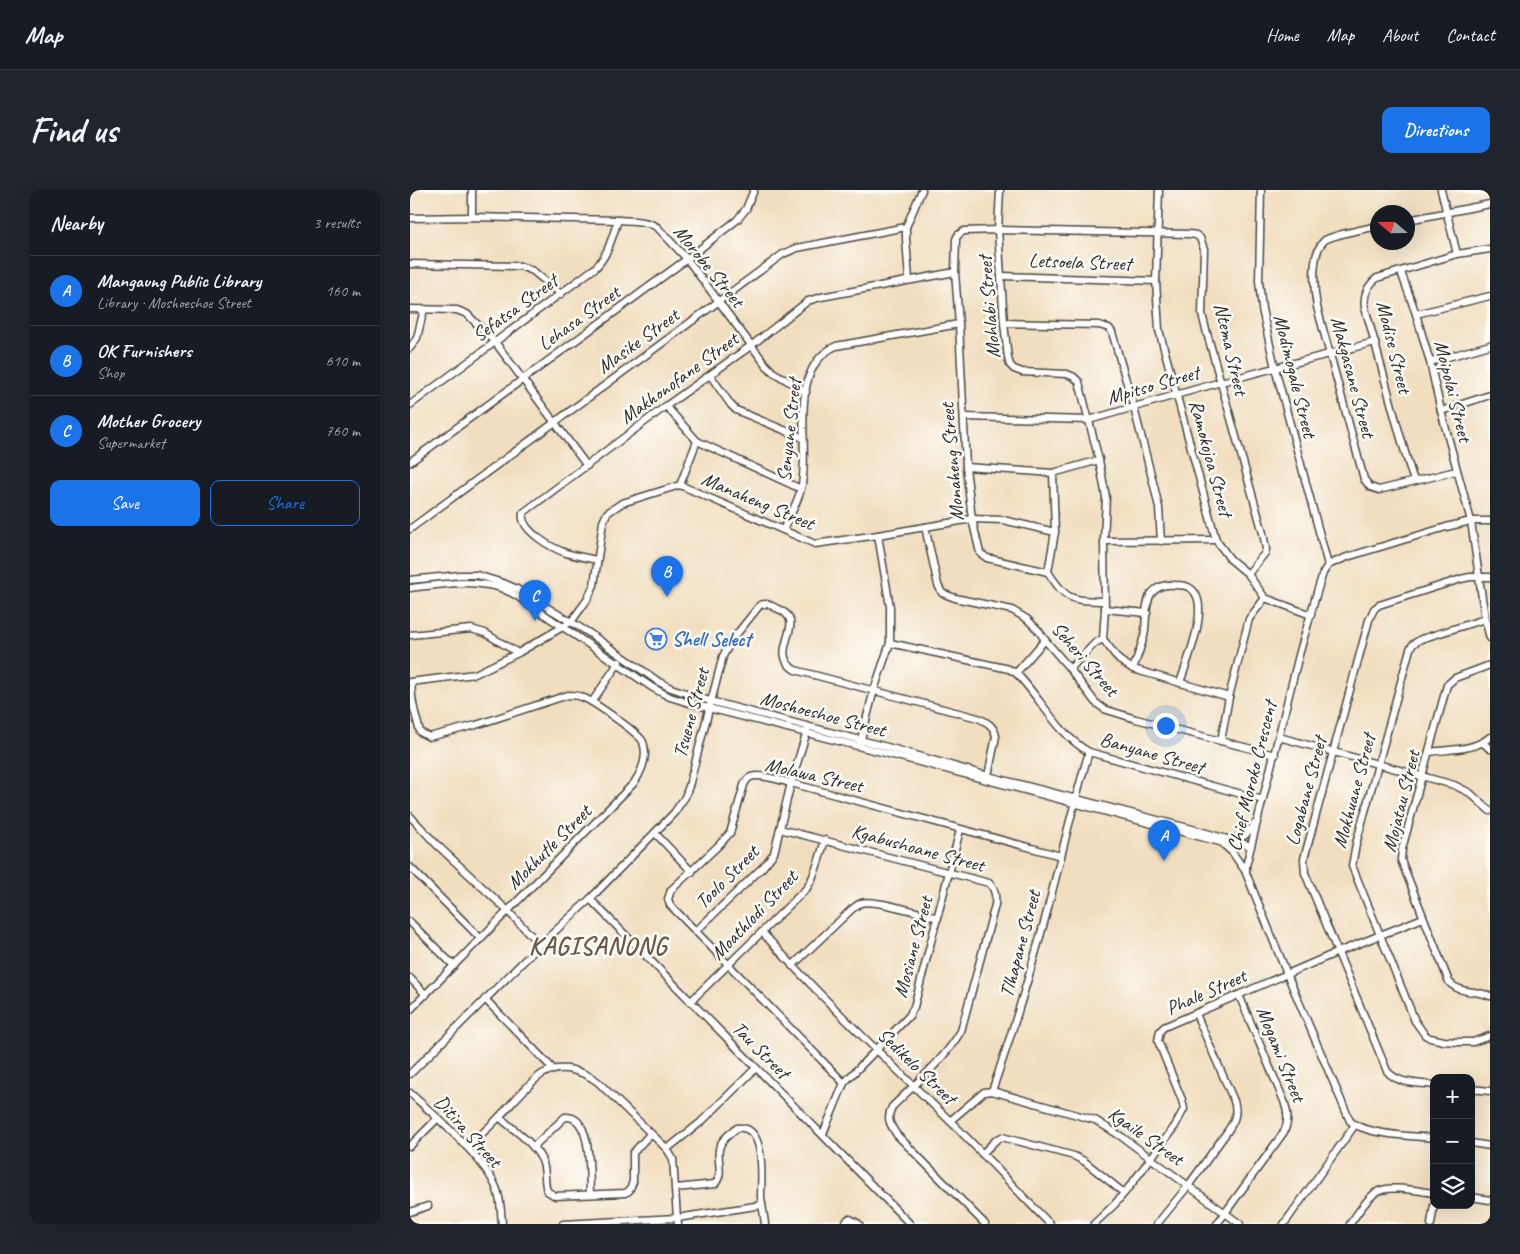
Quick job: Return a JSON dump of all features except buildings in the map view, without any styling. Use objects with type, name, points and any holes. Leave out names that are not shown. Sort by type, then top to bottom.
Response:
[{"type":"street","points":[[472,190],[472,217]]},
{"type":"street","name":"Lehasa Street","points":[[410,462],[687,259],[742,216],[754,190]]},
{"type":"street","points":[[909,280],[906,227],[922,190]]},
{"type":"street","name":"Mohlabi Street","points":[[1000,190],[998,230],[1004,324],[1010,365],[1022,372],[1067,374],[1079,382],[1100,460],[1106,497],[1103,639]]},
{"type":"street","name":"Ramokojoa Street","points":[[1159,190],[1156,281],[1160,330],[1216,540],[1230,559],[1248,574]]},
{"type":"street","name":"Modimogale Street","points":[[1260,190],[1260,297],[1262,309],[1328,565]]},
{"type":"street","points":[[1441,190],[1457,254]]},
{"type":"street","points":[[1415,219],[1490,204]]},
{"type":"street","name":"Morobe Street","points":[[410,218],[472,217],[618,220],[641,221],[653,224],[687,259],[766,365],[773,372],[806,392]]},
{"type":"street","name":"Sefatsa Street","points":[[410,405],[561,294],[601,262],[606,254],[618,220]]},
{"type":"street","name":"Masike Street","points":[[410,529],[783,254],[791,250],[906,227]]},
{"type":"street","name":"Makgasane Street","points":[[1370,228],[1324,241],[1318,252],[1315,264],[1314,291],[1364,478],[1367,485],[1379,490],[1456,471]]},
{"type":"street","name":"Ntema Street","points":[[964,231],[998,230],[1196,235],[1204,249],[1202,314],[1263,532],[1266,549],[1265,553],[1248,574]]},
{"type":"street","name":"Monaheng Street","points":[[964,231],[956,239],[955,272],[966,466],[972,519],[978,548],[983,556],[1048,572]]},
{"type":"street","name":"Modise Street","points":[[1414,481],[1365,308],[1364,297],[1371,282],[1377,278],[1457,254],[1490,249]]},
{"type":"street","points":[[410,264],[520,266],[533,270],[561,294]]},
{"type":"street","name":"Makhonofane Street","points":[[597,560],[567,553],[532,534],[525,526],[522,518],[524,512],[813,298],[955,272]]},
{"type":"street","name":"Moipolai Street","points":[[1401,272],[1430,362],[1456,471],[1471,521],[1485,619],[1490,638]]},
{"type":"street","name":"Letsoela Street","points":[[1002,276],[1156,281]]},
{"type":"street","points":[[1416,314],[1490,296]]},
{"type":"street","points":[[410,309],[457,310],[463,312],[495,342],[587,466]]},
{"type":"street","points":[[410,348],[417,338],[424,309]]},
{"type":"street","name":"Senyane Street","points":[[783,530],[801,489],[806,392],[808,380],[815,363],[824,353],[836,346],[959,324]]},
{"type":"street","points":[[1004,324],[1099,325],[1109,328],[1112,332],[1155,490],[1159,508],[1161,541]]},
{"type":"street","name":"Mpitso Street","points":[[964,417],[1089,420],[1221,382],[1375,342]]},
{"type":"street","points":[[1430,362],[1490,345]]},
{"type":"street","points":[[710,375],[736,410],[803,438]]},
{"type":"street","points":[[1441,411],[1490,395]]},
{"type":"street","points":[[666,406],[697,441],[801,489]]},
{"type":"street","points":[[411,682],[474,674],[518,653],[571,622],[587,600],[592,589],[604,517],[610,510],[622,503],[680,485],[697,441]]},
{"type":"street","points":[[966,466],[1054,473],[1100,460]]},
{"type":"street","points":[[1054,473],[1055,532],[1048,572],[1064,594],[1080,600],[1104,601]]},
{"type":"street","name":"Manaheng Street","points":[[680,485],[816,544],[972,519],[1003,520],[1055,532]]},
{"type":"street","points":[[1328,565],[1347,557],[1446,526],[1471,521],[1490,520]]},
{"type":"street","name":"Seheri Street","points":[[925,527],[938,585],[942,593],[955,598],[1012,610],[1032,623],[1095,702],[1104,709],[1275,755]]},
{"type":"street","points":[[860,744],[874,690],[890,643],[890,607],[878,535]]},
{"type":"street","points":[[1104,541],[1216,540]]},
{"type":"street","name":"Chief Moroko Crescent","points":[[1328,565],[1323,573],[1299,655],[1246,866],[1246,873],[1346,1113],[1355,1125]]},
{"type":"street","points":[[1248,574],[1265,598],[1311,615]]},
{"type":"street","name":"Moshoeshoe Street","points":[[410,580],[460,575],[477,575],[491,578],[518,589],[671,688],[807,730],[1075,800]]},
{"type":"street","name":"Logabane Street","points":[[1430,1085],[1405,1082],[1391,1076],[1387,1071],[1303,866],[1369,620],[1374,609],[1379,605],[1461,579],[1490,577]]},
{"type":"street","name":"Moshoeshoe Street","points":[[410,588],[461,583],[501,588],[517,596],[660,692],[709,709],[807,730]]},
{"type":"street","points":[[1133,669],[1144,636],[1151,594],[1161,586],[1185,586],[1195,592],[1200,611],[1180,683]]},
{"type":"street","points":[[1221,741],[1229,697],[1249,619],[1265,598]]},
{"type":"street","name":"Tsuene Street","points":[[410,1074],[540,945],[590,899],[674,813],[685,796],[723,656],[732,640],[760,606],[766,604],[785,613],[789,617],[790,626],[784,651],[787,663],[795,670],[978,718],[989,724],[995,731],[996,736],[988,776]]},
{"type":"street","points":[[1105,609],[1147,613]]},
{"type":"street","name":"Mokhuane Street","points":[[1485,619],[1424,638],[1412,644],[1407,655],[1377,765],[1352,866],[1415,1021],[1425,1035],[1444,1041],[1464,1042],[1473,1042],[1490,1036]]},
{"type":"street","points":[[410,635],[471,629],[485,633],[518,653]]},
{"type":"street","points":[[1070,669],[1095,643],[1103,639],[1119,660],[1133,669],[1229,697]]},
{"type":"street","points":[[890,643],[1009,669],[1016,673],[1044,640]]},
{"type":"street","points":[[592,702],[622,656]]},
{"type":"street","name":"Mojatau Street","points":[[1490,665],[1455,678],[1448,683],[1400,860],[1449,982],[1457,989],[1490,996]]},
{"type":"street","name":"Banyane Street","points":[[1016,673],[1069,737],[1081,748],[1089,752],[1263,800]]},
{"type":"street","name":"Mokhutle Street","points":[[410,1010],[634,783],[641,772],[645,753],[641,738],[582,696],[568,695],[476,725],[429,737],[420,732],[413,707],[411,682]]},
{"type":"street","name":"Toolo Street","points":[[696,931],[763,867],[774,853],[807,730]]},
{"type":"street","points":[[1429,752],[1474,746],[1483,743],[1490,737]]},
{"type":"street","points":[[1279,738],[1423,776],[1463,789],[1490,811]]},
{"type":"street","points":[[1483,743],[1490,749]]},
{"type":"street","name":"Moshoeshoe Street","points":[[860,744],[988,776],[1251,848]]},
{"type":"street","name":"Tlhapane Street","points":[[992,1091],[1013,1030],[1089,752]]},
{"type":"street","name":"Molawa Street","points":[[844,1083],[670,905],[668,899],[671,890],[692,872],[730,833],[744,785],[749,778],[755,776],[764,777],[1061,856]]},
{"type":"street","points":[[410,816],[436,844],[508,911],[540,945]]},
{"type":"street","points":[[1220,840],[1236,839],[1244,836],[1250,832],[1259,816]]},
{"type":"street","name":"Kgabushoane Street","points":[[780,829],[988,883],[994,889],[996,895],[995,905],[961,1030],[954,1043],[940,1059],[892,1107],[888,1119],[897,1135],[985,1224]]},
{"type":"street","name":"Mosiane Street","points":[[823,1134],[844,1083],[910,1016],[938,918],[960,830]]},
{"type":"street","points":[[655,833],[692,872]]},
{"type":"street","name":"Moathlodi Street","points":[[690,1002],[807,888],[811,882],[825,840]]},
{"type":"street","points":[[1220,840],[1232,852],[1246,873]]},
{"type":"street","points":[[410,867],[481,939]]},
{"type":"street","name":"Tau Street","points":[[590,899],[910,1224]]},
{"type":"street","points":[[792,966],[859,903],[869,902],[938,918]]},
{"type":"street","name":"Phale Street","points":[[1094,1224],[1124,1193],[1175,1126],[1184,1109],[1158,1040],[1160,1030],[1338,952],[1423,918]]},
{"type":"street","points":[[410,922],[454,966]]},
{"type":"street","name":"Sedikelo Street","points":[[762,932],[792,966],[950,1121],[1050,1224]]},
{"type":"street","points":[[410,978],[426,994]]},
{"type":"street","name":"Mogami Street","points":[[1217,1224],[1288,1125],[1284,1101],[1239,995]]},
{"type":"street","points":[[485,1000],[554,1070]]},
{"type":"street","points":[[1158,1224],[1233,1124],[1236,1114],[1234,1101],[1196,1014]]},
{"type":"street","points":[[667,1149],[701,1122],[756,1068]]},
{"type":"street","points":[[466,1147],[499,1117],[528,1086],[544,1073],[554,1070],[576,1070],[598,1082],[667,1149],[673,1159],[678,1221]]},
{"type":"street","points":[[1475,1089],[1490,1090]]},
{"type":"street","points":[[950,1121],[984,1092],[992,1091]]},
{"type":"street","name":"Kgaile Street","points":[[992,1091],[1095,1120],[1151,1158],[1240,1224]]},
{"type":"street","name":"Ditira Street","points":[[410,1093],[466,1147],[486,1170],[497,1190],[502,1224]]},
{"type":"street","points":[[533,1147],[565,1117],[569,1116],[576,1120],[585,1131],[590,1194]]},
{"type":"street","points":[[499,1117],[533,1147],[544,1166],[548,1193],[555,1196],[625,1193],[629,1191],[633,1182],[633,1153],[650,1134]]},
{"type":"street","points":[[410,1146],[437,1119]]},
{"type":"street","points":[[1284,1224],[1355,1125],[1372,1131],[1430,1138]]},
{"type":"street","points":[[676,1188],[715,1184],[720,1173],[720,1145],[726,1137],[737,1128],[742,1127],[756,1137],[760,1147],[762,1205],[765,1224]]},
{"type":"street","points":[[982,1154],[996,1140],[1002,1137],[1057,1152],[1084,1161],[1124,1193]]},
{"type":"street","points":[[1475,1144],[1490,1146]]},
{"type":"street","points":[[1350,1224],[1368,1200],[1375,1193],[1382,1190],[1394,1188],[1430,1192]]},
{"type":"street","points":[[1475,1198],[1490,1200]]},
{"type":"street","points":[[563,1224],[678,1221],[762,1205]]},
{"type":"street","points":[[410,1212],[428,1206]]},
{"type":"street","points":[[1431,1224],[1433,1209]]},
{"type":"street","points":[[845,1224],[848,1219],[859,1224]]},
{"type":"place","name":"OK Furnishers","points":[[667,597]]},
{"type":"place","name":"Mother Grocery","points":[[535,621]]},
{"type":"place","name":"Shell Select","points":[[656,639]]},
{"type":"place","name":"Mangaung Public Library","points":[[1164,861]]},
{"type":"district","name":"KAGISANONG","points":[[598,946]]}]
